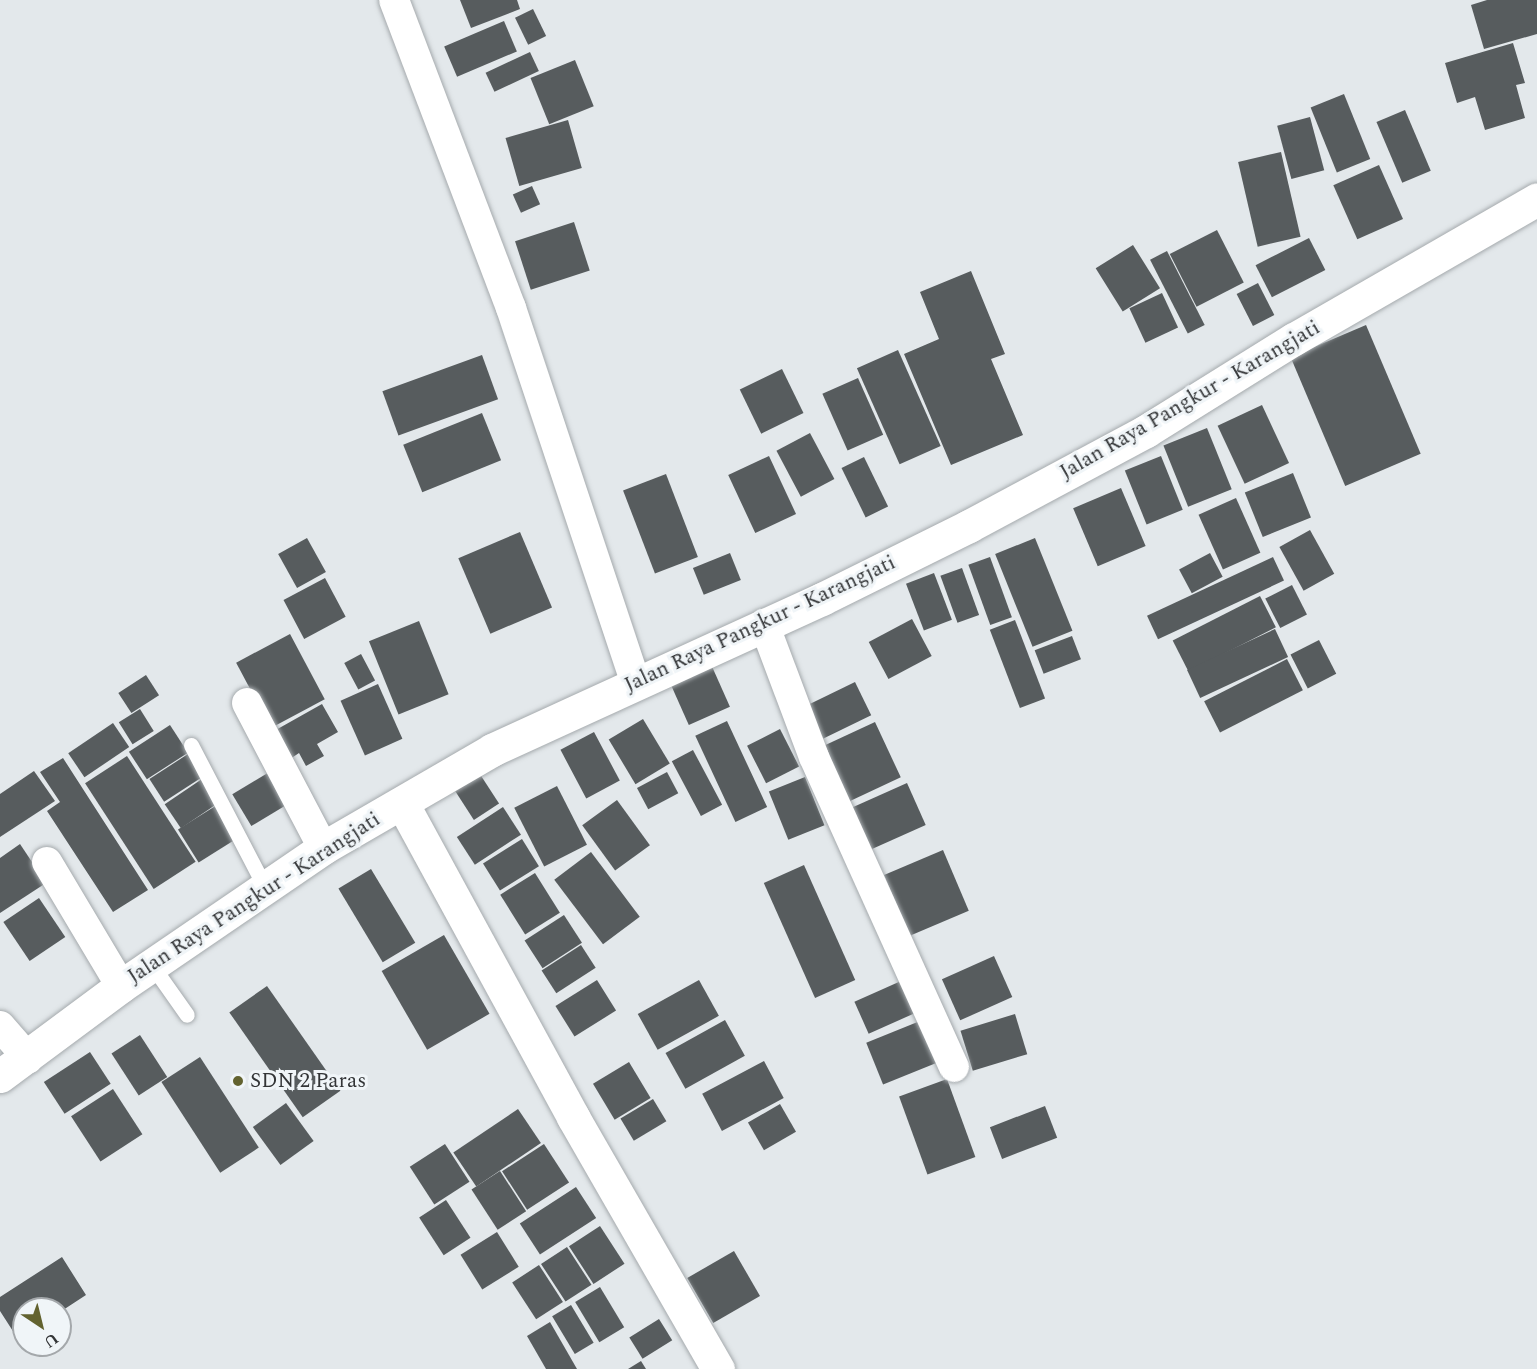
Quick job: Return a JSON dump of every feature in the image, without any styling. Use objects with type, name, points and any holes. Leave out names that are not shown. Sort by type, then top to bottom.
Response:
[{"type":"main road","name":"Jalan Raya Pangkur - Karangjati","points":[[0,1077],[151,964],[323,848],[492,750],[969,526],[1146,431],[1294,339],[1537,199]]},
{"type":"main road","points":[[402,803],[573,1117],[718,1369]]},
{"type":"street","points":[[394,0],[511,308],[635,681]]},
{"type":"street","points":[[764,624],[814,758],[954,1067]]},
{"type":"street","points":[[247,703],[323,848]]},
{"type":"street","points":[[47,862],[121,986]]},
{"type":"street","points":[[0,1026],[28,1058]]},
{"type":"lane","points":[[191,745],[265,887]]},
{"type":"lane","points":[[151,964],[187,1015]]},
{"type":"building","points":[[460,0],[517,0],[520,9],[471,28]]},
{"type":"building","points":[[1487,0],[1537,0],[1537,34],[1484,49],[1471,5]]},
{"type":"building","points":[[533,9],[546,36],[528,45],[515,18]]},
{"type":"building","points":[[504,21],[517,51],[457,77],[444,46]]},
{"type":"building","points":[[1513,43],[1525,83],[1516,85],[1525,118],[1485,130],[1475,97],[1457,103],[1445,63]]},
{"type":"building","points":[[530,52],[539,71],[494,92],[486,73]]},
{"type":"building","points":[[575,60],[594,106],[549,124],[530,78]]},
{"type":"building","points":[[1344,94],[1370,159],[1337,172],[1311,107]]},
{"type":"building","points":[[1405,110],[1431,171],[1402,183],[1376,122]]},
{"type":"building","points":[[1310,117],[1324,170],[1291,179],[1277,126]]},
{"type":"building","points":[[568,120],[582,168],[519,186],[506,138]]},
{"type":"building","points":[[1281,152],[1301,237],[1258,247],[1238,162]]},
{"type":"building","points":[[1379,165],[1403,219],[1357,239],[1333,185]]},
{"type":"building","points":[[532,186],[540,204],[521,213],[513,195]]},
{"type":"building","points":[[574,222],[590,271],[531,290],[515,241]]},
{"type":"building","points":[[1217,230],[1244,283],[1197,307],[1170,254]]},
{"type":"building","points":[[1309,238],[1325,270],[1272,297],[1256,265]]},
{"type":"building","points":[[1133,245],[1160,288],[1123,312],[1096,268]]},
{"type":"building","points":[[1167,251],[1205,325],[1188,334],[1150,260]]},
{"type":"building","points":[[971,271],[1005,354],[991,359],[1023,435],[951,465],[904,354],[939,339],[920,292]]},
{"type":"building","points":[[1258,283],[1274,315],[1253,326],[1237,294]]},
{"type":"building","points":[[1162,293],[1178,327],[1145,343],[1129,308]]},
{"type":"building","points":[[1366,325],[1421,454],[1345,486],[1291,357]]},
{"type":"building","points":[[898,350],[941,446],[900,464],[857,368]]},
{"type":"building","points":[[482,355],[498,399],[398,435],[382,391]]},
{"type":"building","points":[[782,369],[803,413],[761,434],[740,390]]},
{"type":"building","points":[[858,378],[883,435],[848,451],[822,394]]},
{"type":"building","points":[[1262,405],[1289,463],[1245,484],[1218,426]]},
{"type":"building","points":[[482,413],[501,460],[422,492],[403,445]]},
{"type":"building","points":[[1207,428],[1232,489],[1188,507],[1163,446]]},
{"type":"building","points":[[810,433],[834,479],[801,497],[776,451]]},
{"type":"building","points":[[769,456],[796,514],[755,533],[728,475]]},
{"type":"building","points":[[1161,456],[1183,510],[1147,524],[1125,471]]},
{"type":"building","points":[[864,457],[888,506],[866,517],[842,468]]},
{"type":"building","points":[[1293,473],[1311,518],[1263,537],[1245,492]]},
{"type":"building","points":[[666,474],[698,557],[655,574],[623,490]]},
{"type":"building","points":[[1121,488],[1146,546],[1098,566],[1073,508]]},
{"type":"building","points":[[1236,498],[1260,553],[1223,569],[1199,515]]},
{"type":"building","points":[[1310,530],[1334,574],[1304,591],[1279,547]]},
{"type":"building","points":[[520,532],[552,607],[490,634],[458,558]]},
{"type":"building","points":[[307,538],[326,572],[297,588],[278,554]]},
{"type":"building","points":[[1035,538],[1072,631],[1033,647],[995,554]]},
{"type":"building","points":[[730,553],[741,580],[704,595],[693,568]]},
{"type":"building","points":[[1210,553],[1223,577],[1192,593],[1179,569]]},
{"type":"building","points":[[990,557],[1012,617],[990,625],[968,565]]},
{"type":"building","points":[[1273,557],[1284,581],[1158,639],[1147,616]]},
{"type":"building","points":[[962,568],[979,615],[957,623],[940,576]]},
{"type":"building","points":[[934,573],[952,620],[924,630],[906,584]]},
{"type":"building","points":[[325,578],[346,617],[304,639],[284,600]]},
{"type":"building","points":[[1292,585],[1307,614],[1280,628],[1265,599]]},
{"type":"building","points":[[1260,596],[1276,627],[1189,672],[1173,640]]},
{"type":"building","points":[[912,619],[932,656],[888,679],[869,642]]},
{"type":"building","points":[[1015,620],[1045,698],[1020,708],[990,630]]},
{"type":"building","points":[[419,621],[449,694],[399,714],[369,641]]},
{"type":"building","points":[[1275,629],[1288,657],[1200,698],[1187,670]]},
{"type":"building","points":[[290,634],[325,699],[271,728],[236,663]]},
{"type":"building","points":[[1072,636],[1081,659],[1044,674],[1035,650]]},
{"type":"building","points":[[1319,640],[1336,674],[1308,688],[1290,655]]},
{"type":"building","points":[[361,654],[375,680],[358,689],[344,663]]},
{"type":"building","points":[[1287,659],[1303,690],[1220,732],[1204,701]]},
{"type":"building","points":[[710,662],[730,707],[689,725],[669,680]]},
{"type":"building","points":[[146,675],[159,695],[131,713],[118,693]]},
{"type":"building","points":[[855,682],[871,715],[821,740],[805,707]]},
{"type":"building","points":[[378,684],[402,739],[365,755],[341,701]]},
{"type":"building","points":[[322,704],[338,732],[317,744],[324,756],[306,766],[299,753],[290,759],[274,731]]},
{"type":"building","points":[[140,709],[154,731],[133,744],[119,722]]},
{"type":"building","points":[[643,719],[670,764],[635,784],[609,740]]},
{"type":"building","points":[[727,721],[767,807],[735,822],[695,736]]},
{"type":"building","points":[[875,722],[901,777],[846,803],[821,747]]},
{"type":"building","points":[[113,723],[129,747],[84,777],[68,753]]},
{"type":"building","points":[[170,725],[188,753],[147,779],[129,752]]},
{"type":"building","points":[[780,729],[799,766],[766,783],[747,746]]},
{"type":"building","points":[[594,732],[620,781],[586,798],[560,750]]},
{"type":"building","points":[[693,750],[722,805],[701,816],[672,761]]},
{"type":"building","points":[[188,754],[203,777],[164,802],[149,779]]},
{"type":"building","points":[[127,756],[196,862],[154,889],[85,783]]},
{"type":"building","points":[[63,758],[148,890],[113,912],[47,811],[60,802],[40,772]]},
{"type":"building","points":[[474,765],[499,804],[474,820],[449,781]]},
{"type":"building","points":[[276,768],[295,800],[251,826],[232,794]]},
{"type":"building","points":[[34,771],[55,801],[0,837],[0,794]]},
{"type":"building","points":[[667,772],[678,793],[648,809],[637,788]]},
{"type":"building","points":[[805,777],[824,825],[788,840],[769,792]]},
{"type":"building","points":[[202,779],[218,803],[181,828],[165,804]]},
{"type":"building","points":[[907,783],[926,825],[871,849],[852,807]]},
{"type":"building","points":[[557,786],[587,845],[544,867],[514,808]]},
{"type":"building","points":[[617,800],[650,845],[615,871],[582,825]]},
{"type":"building","points":[[217,805],[238,838],[199,862],[178,829]]},
{"type":"building","points":[[503,807],[521,835],[475,865],[457,837]]},
{"type":"building","points":[[522,839],[539,866],[500,891],[483,863]]},
{"type":"building","points":[[20,844],[46,883],[0,913],[0,858]]},
{"type":"building","points":[[943,850],[969,911],[910,936],[884,875]]},
{"type":"building","points":[[591,852],[640,917],[603,944],[554,880]]},
{"type":"building","points":[[804,865],[855,980],[815,998],[764,883]]},
{"type":"building","points":[[371,869],[415,943],[383,962],[338,889]]},
{"type":"building","points":[[535,873],[560,913],[525,935],[500,895]]},
{"type":"building","points":[[39,898],[65,937],[30,961],[3,922]]},
{"type":"building","points":[[564,915],[582,943],[543,968],[525,941]]},
{"type":"building","points":[[444,935],[490,1014],[427,1050],[382,971]]},
{"type":"building","points":[[581,945],[596,968],[556,993],[542,971]]},
{"type":"building","points":[[994,956],[1012,997],[960,1020],[942,979]]},
{"type":"building","points":[[597,980],[616,1011],[575,1036],[555,1006]]},
{"type":"building","points":[[699,980],[719,1016],[658,1050],[638,1014]]},
{"type":"building","points":[[901,981],[915,1013],[869,1034],[854,1002]]},
{"type":"building","points":[[267,986],[340,1091],[303,1117],[229,1012]]},
{"type":"building","points":[[1015,1014],[1027,1054],[973,1071],[960,1031]]},
{"type":"building","points":[[725,1020],[745,1056],[685,1089],[666,1053]]},
{"type":"building","points":[[920,1021],[937,1063],[883,1084],[866,1043]]},
{"type":"building","points":[[140,1035],[167,1077],[139,1095],[111,1054]]},
{"type":"building","points":[[90,1052],[111,1084],[65,1114],[44,1082]]},
{"type":"building","points":[[200,1057],[259,1148],[220,1173],[161,1082]]},
{"type":"building","points":[[764,1061],[784,1098],[722,1131],[702,1094]]},
{"type":"building","points":[[629,1062],[651,1098],[615,1120],[593,1084]]},
{"type":"building","points":[[947,1079],[975,1157],[927,1174],[899,1096]]},
{"type":"building","points":[[113,1089],[142,1134],[100,1162],[71,1116]]},
{"type":"building","points":[[653,1099],[666,1121],[634,1141],[620,1119]]},
{"type":"building","points":[[286,1103],[314,1141],[280,1165],[253,1127]]},
{"type":"building","points":[[780,1104],[796,1132],[764,1150],[748,1122]]},
{"type":"building","points":[[1045,1106],[1057,1138],[1002,1159],[990,1127]]},
{"type":"building","points":[[518,1109],[541,1143],[476,1187],[453,1153]]},
{"type":"building","points":[[445,1144],[470,1182],[434,1205],[410,1167]]},
{"type":"building","points":[[544,1144],[569,1183],[527,1210],[502,1171]]},
{"type":"building","points":[[500,1171],[526,1211],[498,1230],[471,1190]]},
{"type":"building","points":[[576,1187],[596,1218],[540,1255],[520,1223]]},
{"type":"building","points":[[446,1200],[471,1238],[444,1255],[419,1217]]},
{"type":"building","points":[[600,1226],[625,1264],[593,1284],[569,1246]]},
{"type":"building","points":[[497,1232],[519,1267],[482,1290],[461,1255]]},
{"type":"building","points":[[567,1247],[592,1285],[566,1302],[541,1264]]},
{"type":"building","points":[[734,1251],[760,1296],[713,1323],[687,1278]]},
{"type":"building","points":[[62,1257],[86,1295],[72,1304],[72,1297],[12,1297],[12,1330],[0,1311],[0,1297]]},
{"type":"building","points":[[539,1265],[563,1302],[536,1319],[512,1282]]},
{"type":"building","points":[[600,1287],[624,1327],[599,1342],[575,1302]]},
{"type":"building","points":[[571,1305],[594,1343],[575,1354],[552,1316]]},
{"type":"building","points":[[659,1319],[672,1340],[643,1359],[629,1338]]},
{"type":"building","points":[[550,1322],[577,1369],[546,1369],[527,1336]]},
{"type":"building","points":[[641,1361],[646,1369],[628,1369]]},
{"type":"place","name":"SDN 2 Paras","points":[[238,1081]]}]
